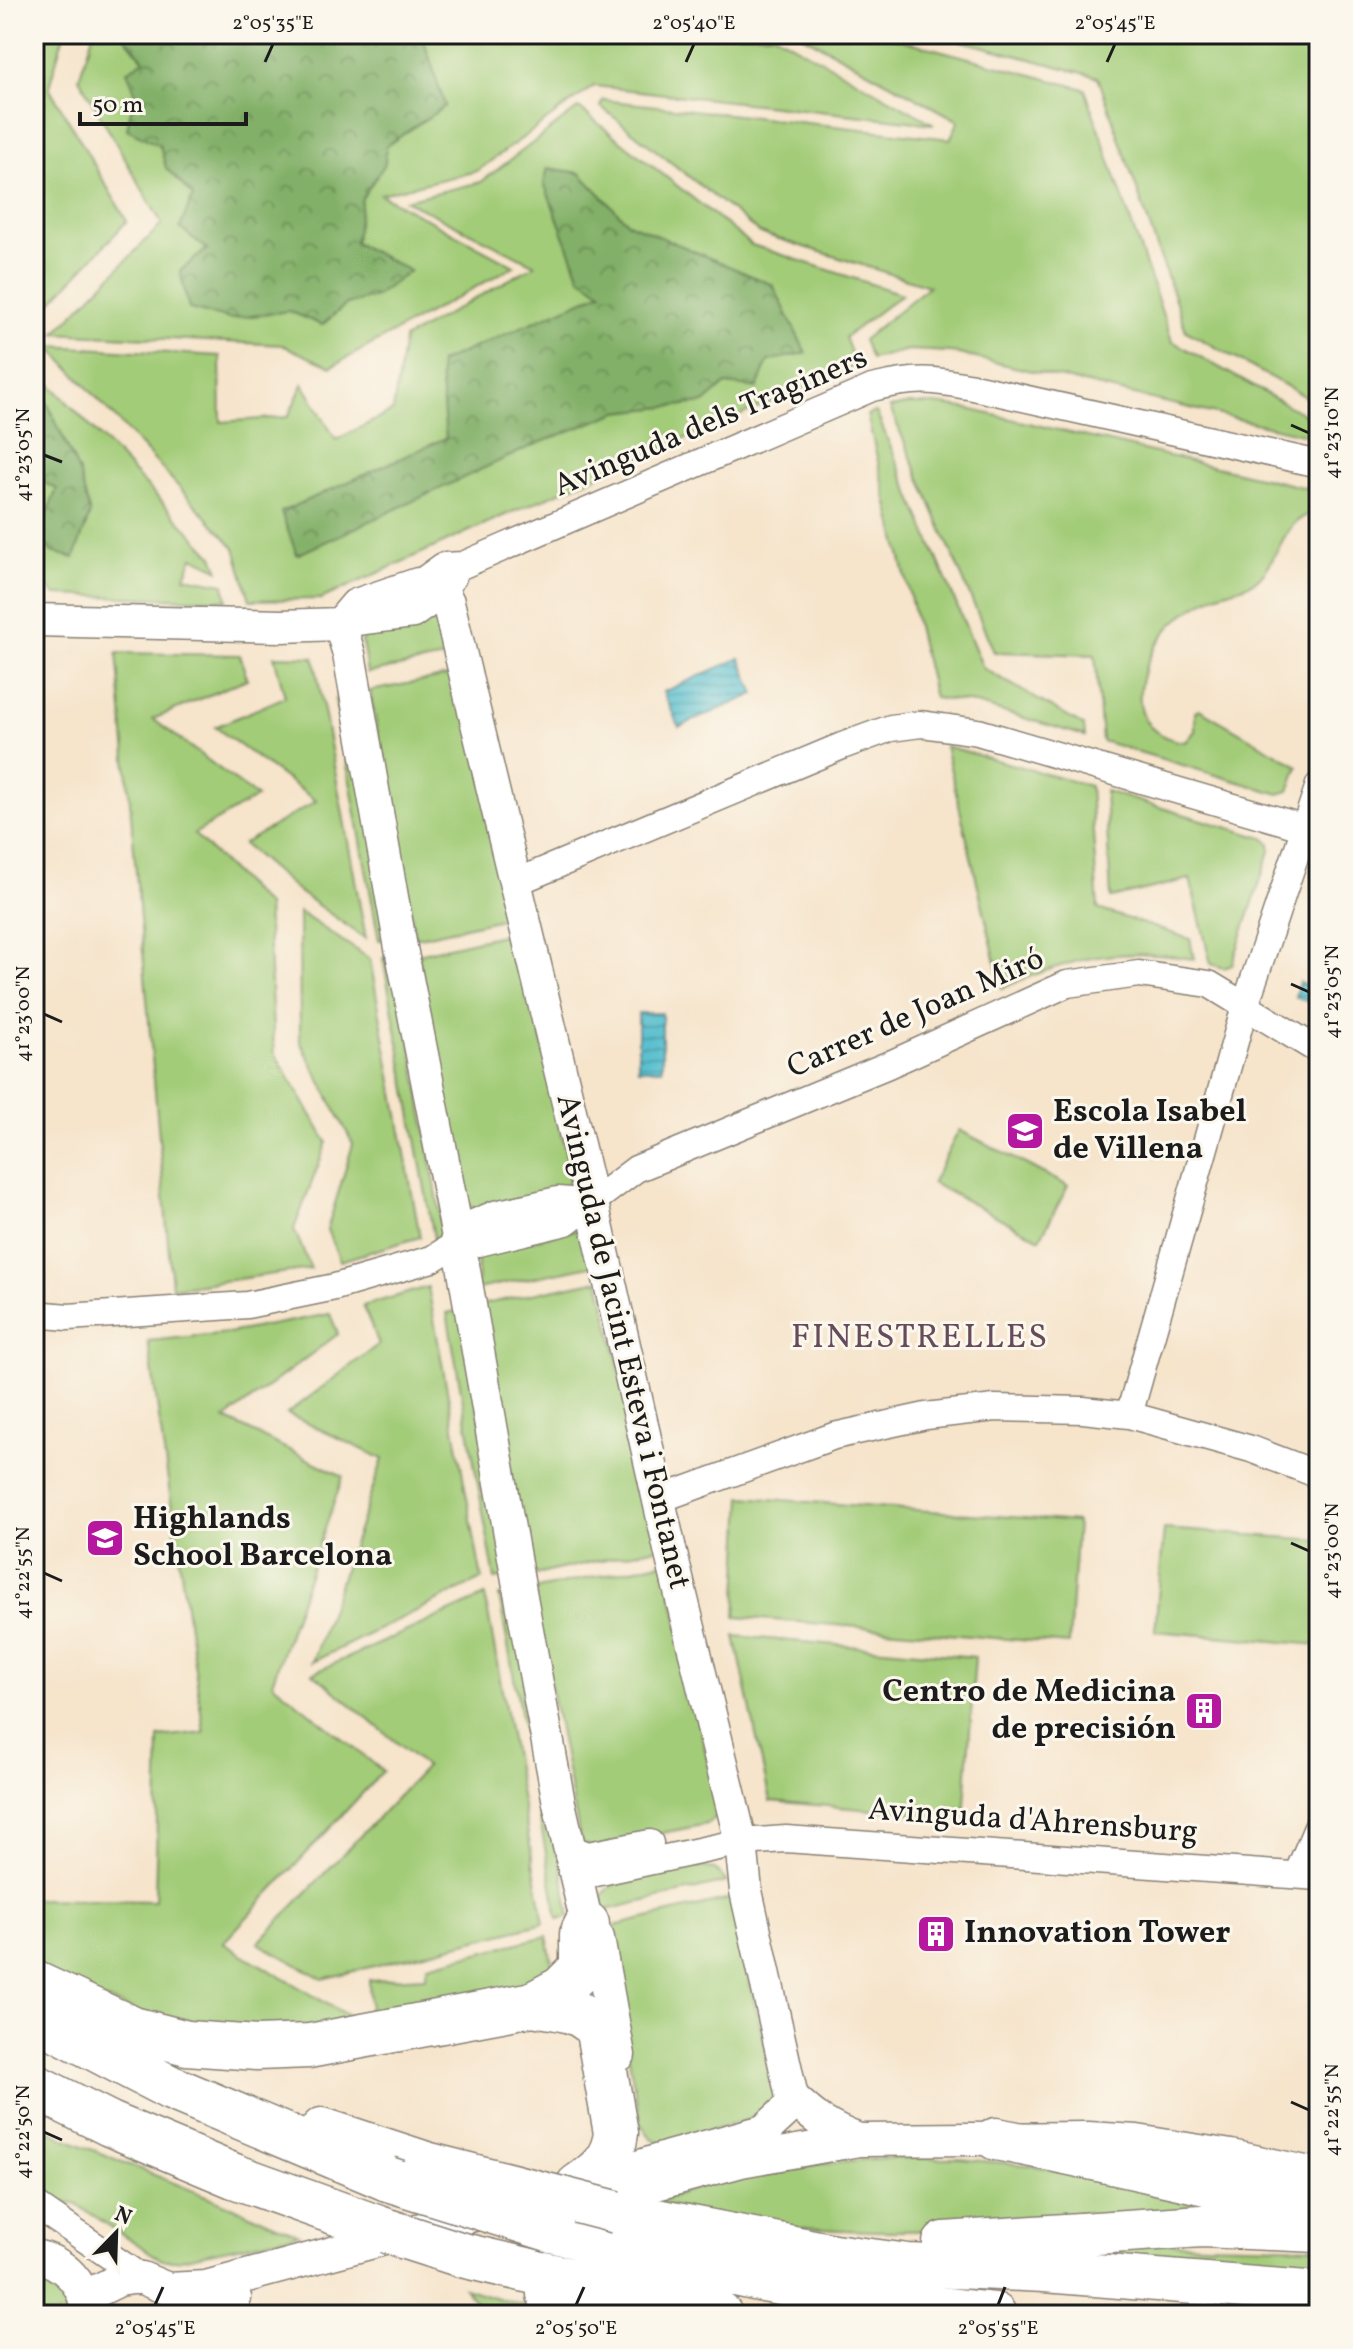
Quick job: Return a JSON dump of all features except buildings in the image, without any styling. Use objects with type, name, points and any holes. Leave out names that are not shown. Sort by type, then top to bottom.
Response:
[{"type":"highway","points":[[34,1983],[133,2029],[187,2043],[257,2048],[309,2046],[533,2004],[568,1983],[582,1968],[582,1934],[587,1924]]},
{"type":"highway","points":[[533,2004],[585,2016],[593,2022],[598,2032],[616,2133],[611,2157],[602,2169],[607,2191]]},
{"type":"highway","points":[[34,2005],[322,2129],[407,2171],[607,2191],[723,2234],[908,2265],[1045,2271],[1319,2293]]},
{"type":"highway","points":[[34,2017],[169,2087],[407,2171],[552,2230],[790,2285],[994,2315]]},
{"type":"highway","points":[[34,2086],[110,2124],[234,2176],[456,2257],[505,2280],[618,2315]]},
{"type":"highway","points":[[996,2139],[1085,2155],[1204,2185],[1319,2208]]},
{"type":"highway","points":[[723,2234],[866,2242],[965,2243],[1202,2226],[1319,2231]]},
{"type":"highway","points":[[456,2257],[720,2315]]},
{"type":"street","name":"Avinguda dels Traginers","points":[[430,587],[463,565],[872,388],[903,381],[932,379],[978,388],[1319,464]]},
{"type":"street","points":[[34,620],[281,626],[340,624],[356,605],[430,587]]},
{"type":"street","name":"Avinguda de Jacint Esteva i Fontanet","points":[[430,587],[448,602],[730,1798],[727,1836],[746,1891],[792,2097]]},
{"type":"street","points":[[340,624],[349,654],[401,948],[459,1242],[516,1572],[587,1924],[598,1938],[626,2091],[628,2119],[607,2191]]},
{"type":"street","points":[[514,883],[842,746],[891,728],[921,724],[978,732],[1312,830]]},
{"type":"street","points":[[1129,1415],[1245,1006],[1312,830],[1319,785]]},
{"type":"street","name":"Carrer de Joan Miró","points":[[592,1203],[636,1169],[888,1065],[1067,984],[1144,975],[1209,984],[1319,1051]]},
{"type":"street","points":[[34,1314],[68,1317],[247,1305],[335,1287],[432,1259],[459,1242],[471,1224],[495,1214],[558,1200],[592,1203]]},
{"type":"street","points":[[660,1499],[834,1436],[926,1416],[995,1408],[1072,1409],[1129,1415],[1251,1449],[1319,1475]]},
{"type":"street","points":[[1308,1876],[1319,1823]]},
{"type":"street","name":"Avinguda d'Ahrensburg","points":[[574,1862],[727,1836],[1308,1876]]},
{"type":"street","points":[[186,2315],[209,2305],[607,2191],[669,2157],[764,2131],[789,2108],[792,2097],[816,2120],[859,2140]]},
{"type":"street","points":[[628,2119],[639,2139],[652,2151],[669,2157]]},
{"type":"street","points":[[34,2204],[142,2278],[168,2289],[206,2287],[607,2191],[741,2161],[859,2140],[1088,2138],[1137,2141],[1216,2153],[1319,2175]]},
{"type":"street","points":[[34,2256],[63,2267],[75,2279],[86,2306],[119,2280],[142,2278]]},
{"type":"green space","points":[[34,34],[64,34],[49,87],[127,221],[34,321]]},
{"type":"green space","points":[[93,34],[774,34],[934,124],[594,86],[477,171],[380,194],[514,266],[331,367],[282,345],[55,333],[162,224],[79,78]]},
{"type":"green space","points":[[122,34],[422,34],[445,106],[386,146],[385,164],[362,198],[355,243],[410,271],[376,296],[347,304],[322,325],[289,311],[230,319],[189,309],[180,271],[207,249],[180,228],[193,196],[166,168],[160,146],[127,129],[135,91],[127,71],[144,60]]},
{"type":"green space","points":[[800,34],[879,34],[1085,89],[1172,341],[1319,423],[1319,438],[950,352],[908,350],[871,359],[863,340],[929,286],[760,233],[600,106],[603,100],[950,139],[959,121]]},
{"type":"green space","points":[[936,34],[1319,34],[1319,404],[1186,331],[1098,77]]},
{"type":"green space","points":[[579,108],[752,245],[902,294],[845,337],[856,366],[496,519],[321,599],[250,600],[235,548],[49,346],[220,356],[221,422],[288,417],[303,384],[336,440],[393,411],[404,339],[535,265],[405,200],[481,182]]},
{"type":"green space","points":[[548,168],[580,173],[628,223],[773,285],[806,353],[768,361],[757,388],[726,384],[704,403],[618,412],[534,445],[297,555],[281,512],[446,438],[439,363],[602,292],[580,277],[544,183]]},
{"type":"green space","points":[[34,367],[213,556],[219,570],[193,557],[185,577],[224,584],[227,600],[56,595],[34,574]]},
{"type":"green space","points":[[47,402],[79,472],[90,514],[74,558],[52,552],[37,538],[57,489],[34,478],[43,453],[34,441],[34,403]]},
{"type":"green space","points":[[909,404],[964,408],[1319,491],[1319,511],[1297,521],[1260,577],[1209,599],[1173,624],[1150,656],[1140,693],[1141,710],[1149,725],[1164,736],[1186,742],[1195,731],[1195,712],[1199,709],[1298,766],[1289,791],[1279,794],[1102,741],[1095,655],[994,652],[890,408]]},
{"type":"green space","points":[[876,412],[983,668],[1084,726],[1085,736],[969,702],[934,698],[867,415]]},
{"type":"green space","points":[[433,616],[439,618],[454,656],[367,673],[362,641],[368,631]]},
{"type":"green space","points":[[117,653],[240,655],[247,679],[153,719],[257,797],[194,834],[267,906],[274,1052],[327,1142],[294,1229],[311,1269],[172,1288]]},
{"type":"green space","points":[[274,656],[314,657],[366,939],[299,892],[243,844],[316,801],[215,727],[285,697]]},
{"type":"green space","points":[[459,674],[515,916],[415,938],[370,691]]},
{"type":"green space","points":[[349,697],[392,937],[379,940],[335,699]]},
{"type":"green space","points":[[945,746],[1090,786],[1098,909],[1190,939],[1194,959],[1141,954],[1096,957],[1051,969],[1002,988]]},
{"type":"green space","points":[[1105,791],[1263,838],[1270,843],[1232,965],[1224,968],[1211,964],[1190,879],[1111,898]]},
{"type":"green space","points":[[299,912],[370,959],[420,1237],[340,1261],[327,1230],[353,1144],[300,1041]]},
{"type":"green space","points":[[519,931],[571,1180],[564,1190],[477,1209],[467,1205],[418,954]]},
{"type":"green space","points":[[396,955],[444,1237],[435,1244],[383,958]]},
{"type":"green space","points":[[959,1130],[1068,1186],[1040,1239],[932,1183]]},
{"type":"green space","points":[[574,1230],[588,1239],[595,1265],[477,1289],[478,1253]]},
{"type":"green space","points":[[599,1280],[661,1547],[529,1576],[480,1305]]},
{"type":"green space","points":[[428,1287],[482,1579],[312,1662],[383,1459],[287,1414],[379,1344],[363,1306]]},
{"type":"green space","points":[[460,1310],[508,1577],[495,1579],[447,1313]]},
{"type":"green space","points":[[330,1314],[338,1334],[225,1419],[343,1476],[272,1683],[383,1771],[223,1943],[360,2023],[290,2034],[180,2028],[34,1973],[34,1899],[155,1901],[159,1737],[204,1732],[148,1341],[228,1333]]},
{"type":"green space","points":[[742,1497],[1077,1522],[1069,1644],[736,1617]]},
{"type":"green space","points":[[1164,1529],[1319,1540],[1319,1645],[1155,1631]]},
{"type":"green space","points":[[665,1562],[719,1815],[707,1824],[593,1847],[581,1843],[532,1590]]},
{"type":"green space","points":[[512,1594],[570,1916],[558,1919],[499,1596]]},
{"type":"green space","points":[[485,1596],[544,1923],[323,1979],[258,1943],[426,1767],[313,1673]]},
{"type":"green space","points":[[735,1636],[975,1657],[964,1818],[770,1801]]},
{"type":"green space","points":[[696,1866],[715,1869],[727,1882],[602,1911],[603,1895],[612,1884]]},
{"type":"green space","points":[[730,1899],[776,2104],[772,2114],[662,2143],[651,2138],[641,2124],[605,1928]]},
{"type":"green space","points":[[547,1936],[555,1979],[361,2024],[370,2006],[369,1980],[425,1977],[428,1965]]},
{"type":"green space","points":[[34,2121],[66,2139],[299,2234],[176,2260],[162,2260],[74,2203],[40,2200],[34,2196]]},
{"type":"green space","points":[[885,2158],[960,2159],[1027,2165],[1216,2200],[1216,2210],[969,2229],[870,2231],[777,2225],[651,2203],[711,2183],[824,2163]]},
{"type":"green space","points":[[1089,2241],[1319,2247],[1319,2278],[988,2254]]},
{"type":"green space","points":[[34,2271],[60,2287],[73,2315],[34,2315]]},
{"type":"green space","points":[[464,2288],[555,2315],[487,2315]]},
{"type":"green space","points":[[1234,2306],[1319,2309],[1319,2315],[1272,2315],[1233,2310]]},
{"type":"water","points":[[740,658],[755,694],[679,727],[663,692]]},
{"type":"water","points":[[1299,982],[1319,989],[1319,1005],[1295,997]]},
{"type":"water","points":[[638,1013],[662,1013],[662,1069],[638,1069]]},
{"type":"place","name":"Escola Isabel de Villena","points":[[1025,1131]]},
{"type":"place","name":"Highlands School Barcelona","points":[[105,1538]]},
{"type":"place","name":"Centro de Medicina de precisión","points":[[1204,1711]]},
{"type":"place","name":"Innovation Tower","points":[[936,1934]]},
{"type":"district","name":"FINESTRELLES","points":[[920,1338]]}]
